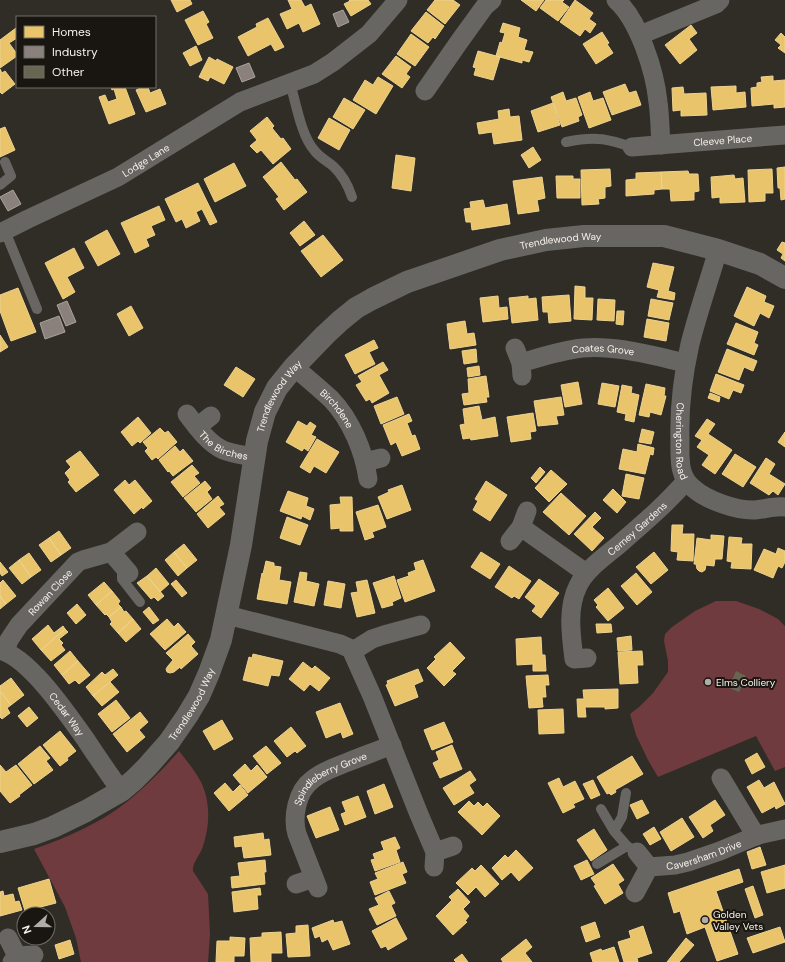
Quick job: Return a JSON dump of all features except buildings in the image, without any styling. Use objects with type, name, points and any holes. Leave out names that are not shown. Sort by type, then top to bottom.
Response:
[{"type":"street","name":"Lodge Lane","points":[[2,232],[118,177],[240,102],[314,74],[333,62],[369,34],[398,0]]},
{"type":"street","points":[[425,91],[485,6],[492,0]]},
{"type":"street","points":[[616,0],[631,17],[640,35],[651,70],[658,101],[661,145]]},
{"type":"street","points":[[640,35],[721,7]]},
{"type":"street","name":"Cleeve Place","points":[[632,147],[785,135]]},
{"type":"street","name":"Trendlewood Way","points":[[0,842],[34,834],[53,827],[86,811],[121,791],[134,780],[164,747],[187,716],[199,696],[221,640],[241,546],[257,441],[265,412],[277,388],[294,367],[325,335],[356,308],[407,282],[500,250],[546,240],[584,236],[664,236],[718,250],[760,264],[785,278]]},
{"type":"street","name":"Cherington Road","points":[[718,250],[694,327],[686,363],[681,404],[681,470],[686,481],[693,489],[709,499],[741,509],[756,510],[785,507]]},
{"type":"street","name":"Coates Grove","points":[[519,362],[567,351],[592,348],[623,350],[686,363]]},
{"type":"street","name":"Birchdene","points":[[294,367],[330,399],[342,413],[371,467]]},
{"type":"street","name":"The Birches","points":[[198,419],[212,442],[222,449],[254,457]]},
{"type":"street","name":"Cerney Gardens","points":[[587,658],[574,658],[571,632],[571,612],[573,599],[583,577],[672,497],[686,481]]},
{"type":"street","points":[[520,527],[586,573]]},
{"type":"street","name":"Rowan Close","points":[[2,651],[19,625],[78,562],[83,560],[121,563],[137,532]]},
{"type":"street","points":[[227,615],[340,644],[349,647],[353,651],[392,745],[435,860],[453,846]]},
{"type":"street","points":[[353,651],[372,639],[412,632]]},
{"type":"street","name":"Cedar Way","points":[[2,651],[21,661],[36,676],[62,707],[121,791]]},
{"type":"street","name":"Spindleberry Grove","points":[[309,883],[295,825],[295,815],[304,790],[310,780],[328,770],[392,745]]},
{"type":"street","name":"Caversham Drive","points":[[721,778],[756,836]]},
{"type":"street","name":"Caversham Drive","points":[[649,867],[688,862],[720,852],[756,836],[785,829]]},
{"type":"street","points":[[632,849],[649,867],[635,893]]},
{"type":"street","points":[[8,938],[21,957]]},
{"type":"lane","points":[[290,83],[306,140],[315,152],[334,166],[344,177],[352,197]]},
{"type":"lane","points":[[566,142],[585,138],[599,138],[632,147]]},
{"type":"lane","points":[[0,185],[11,176],[5,162]]},
{"type":"lane","points":[[2,232],[37,309]]},
{"type":"lane","points":[[121,563],[122,579],[140,602]]},
{"type":"lane","points":[[614,831],[622,817],[626,793]]},
{"type":"lane","points":[[597,864],[632,849],[614,831],[601,809]]},
{"type":"shaded area","points":[[716,601],[736,601],[759,609],[778,619],[785,626],[785,767],[775,771],[756,736],[658,777],[636,735],[630,714],[653,693],[668,672],[668,661],[664,641],[665,634],[672,627],[695,611]]},
{"type":"shaded area","points":[[179,751],[194,770],[201,782],[208,807],[208,824],[205,841],[193,871],[208,894],[210,934],[208,962],[81,962],[76,938],[65,907],[34,849],[76,832],[111,813],[142,789]]},
{"type":"place","name":"Elms Colliery","points":[[708,682]]},
{"type":"place","name":"Golden Valley Vets","points":[[705,920]]}]
